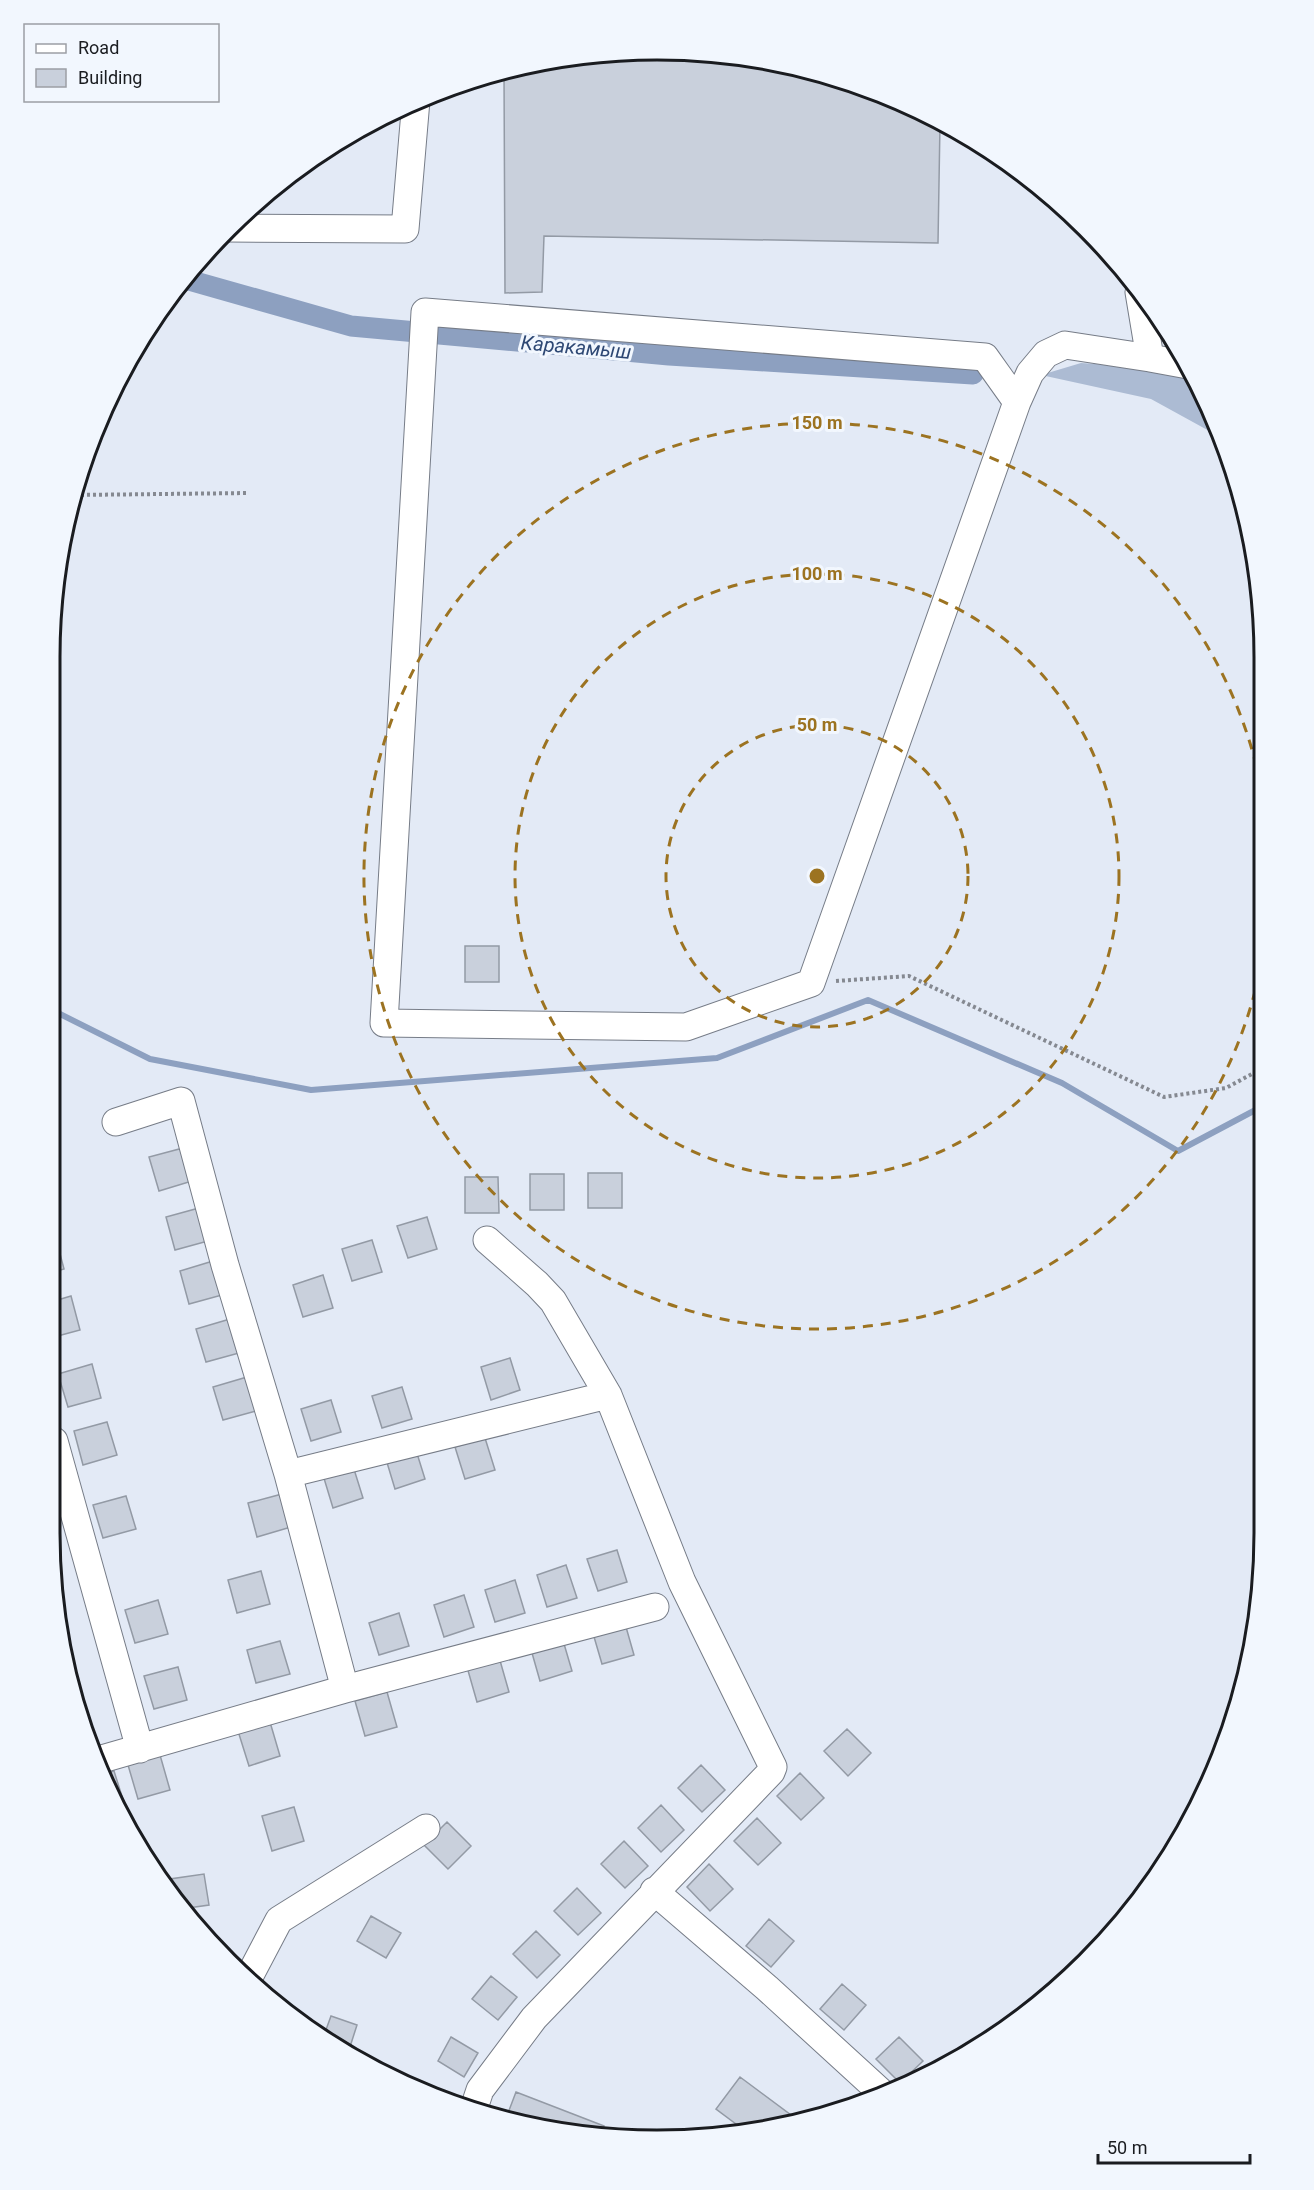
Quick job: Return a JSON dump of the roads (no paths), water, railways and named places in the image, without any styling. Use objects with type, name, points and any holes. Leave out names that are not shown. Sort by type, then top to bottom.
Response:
[{"type":"street","points":[[242,228],[405,229],[415,112]]},
{"type":"street","points":[[1142,309],[1150,358]]},
{"type":"street","points":[[1017,402],[985,357],[425,312],[384,1023],[686,1027],[811,983],[1017,402],[1030,373],[1046,354],[1065,345],[1176,363]]},
{"type":"street","points":[[116,1122],[182,1101],[225,1265],[288,1474],[345,1689]]},
{"type":"street","points":[[476,2102],[480,2090],[534,2018],[771,1772],[772,1767],[682,1582],[608,1395],[553,1301],[488,1240]]},
{"type":"street","points":[[288,1474],[608,1395]]},
{"type":"street","points":[[60,1462],[140,1749]]},
{"type":"street","points":[[104,1759],[345,1689],[655,1607]]},
{"type":"street","points":[[252,1971],[279,1920],[426,1827]]},
{"type":"street","points":[[654,1892],[767,1988],[876,2088]]},
{"type":"waterway","name":"Каракамыш","points":[[193,281],[351,326],[669,355],[973,374]]},
{"type":"waterway","points":[[60,1014],[150,1059],[311,1090],[717,1058],[868,1000],[1062,1083],[1178,1151],[1254,1111]]}]
